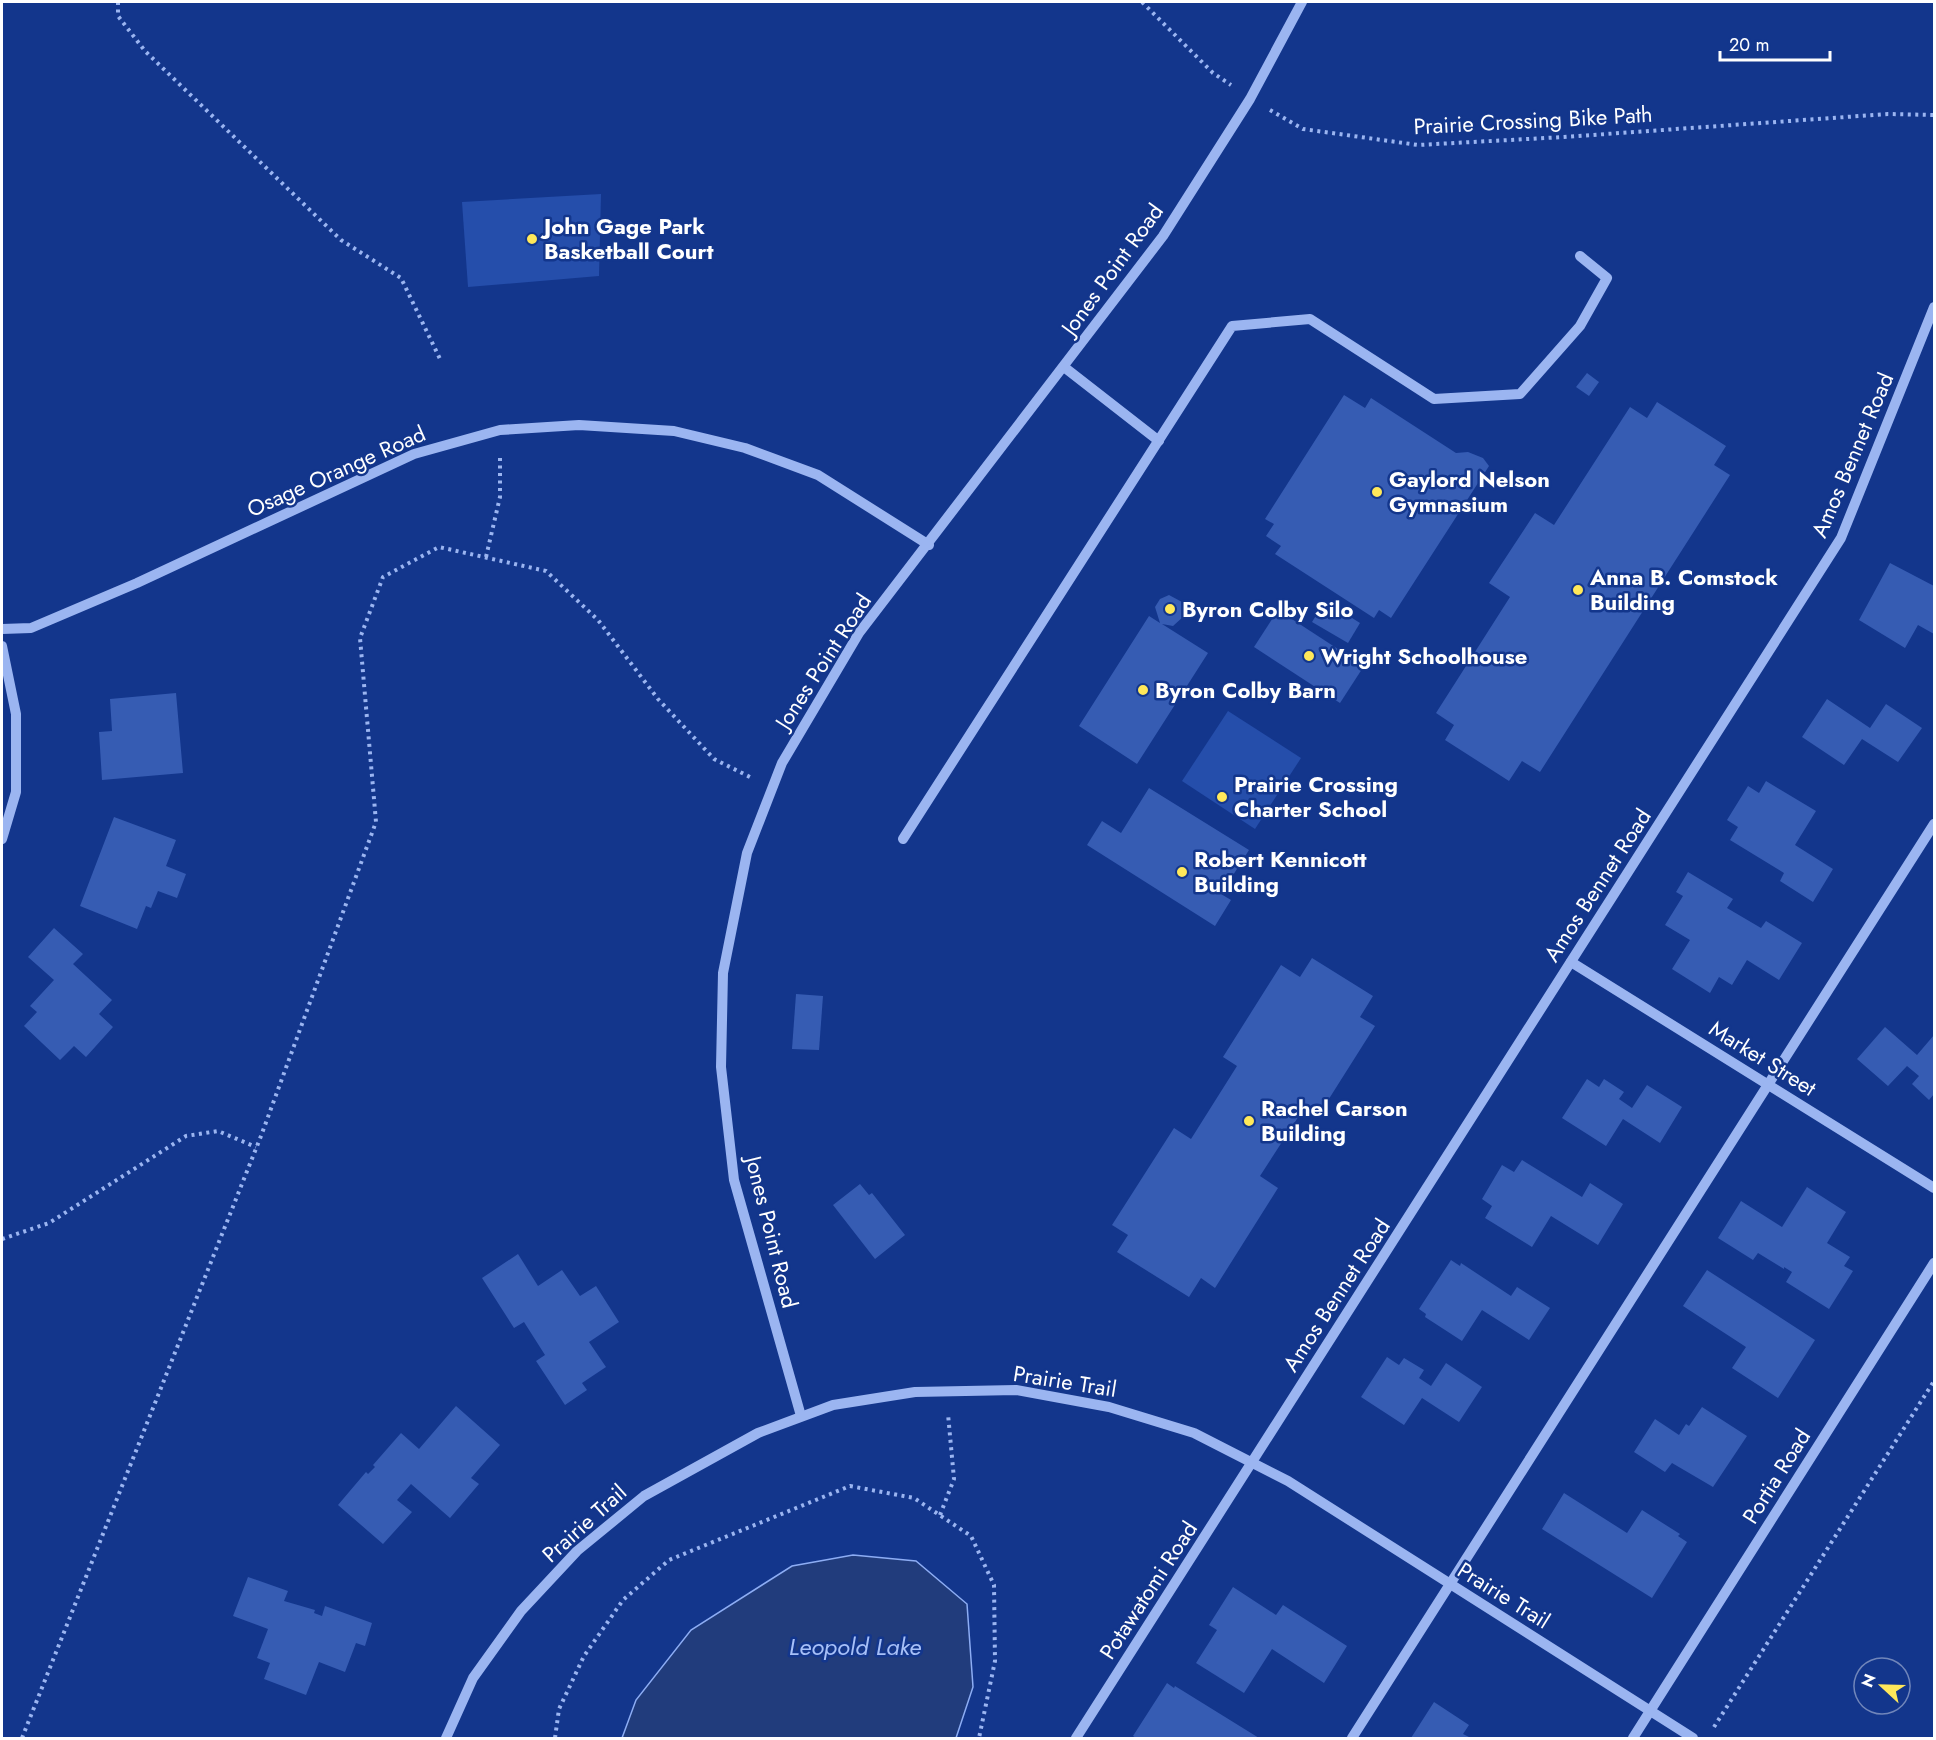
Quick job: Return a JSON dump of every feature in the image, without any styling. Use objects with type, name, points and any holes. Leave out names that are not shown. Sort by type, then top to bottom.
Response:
[{"type":"street","name":"Jones Point Road","points":[[801,1416],[735,1180],[721,1067],[723,972],[747,853],[782,763],[859,633],[929,545],[1163,236],[1250,99],[1302,2]]},
{"type":"street","points":[[903,839],[1232,327],[1310,319],[1434,399],[1520,394],[1580,326],[1608,278],[1580,256]]},
{"type":"street","name":"Amos Bennet Road","points":[[1252,1463],[1841,538],[1935,307]]},
{"type":"street","points":[[1064,367],[1159,441]]},
{"type":"street","name":"Osage Orange Road","points":[[2,629],[31,627],[137,583],[414,454],[500,430],[579,425],[674,431],[745,448],[818,475],[929,545]]},
{"type":"street","points":[[2,646],[16,714],[16,792],[2,839]]},
{"type":"street","points":[[1352,1738],[1935,824]]},
{"type":"street","name":"Market Street","points":[[1571,962],[1935,1188]]},
{"type":"street","name":"Portia Road","points":[[1650,1711],[1935,1263]]},
{"type":"street","name":"Prairie Trail","points":[[446,1738],[480,1669],[520,1611],[577,1551],[644,1496],[758,1433],[833,1405],[915,1392],[1016,1390],[1109,1407],[1194,1433],[1288,1482],[1693,1738]]},
{"type":"street","name":"Potawatomi Road","points":[[1076,1738],[1252,1463]]},
{"type":"street","points":[[1633,1738],[1650,1711]]},
{"type":"path","points":[[118,2],[118,16],[146,51],[342,240],[401,278],[440,359]]},
{"type":"path","name":"Prairie Crossing Bike Path","points":[[1142,2],[1213,73],[1250,99],[1303,129],[1418,145],[1564,138],[1888,114],[1935,115]]},
{"type":"path","points":[[486,557],[500,497],[500,430]]},
{"type":"path","points":[[22,1738],[256,1147],[376,822],[360,638],[383,577],[439,547],[546,571],[598,620],[658,699],[714,759],[772,788]]},
{"type":"path","points":[[2,1239],[49,1223],[186,1136],[218,1131],[256,1147]]},
{"type":"path","points":[[1713,1729],[1935,1381]]},
{"type":"path","points":[[940,1515],[954,1479],[946,1391]]},
{"type":"path","points":[[555,1738],[559,1709],[584,1656],[623,1600],[669,1560],[850,1486],[914,1498],[971,1536],[994,1585],[995,1661],[979,1738]]},
{"type":"shaded area","name":"John Gage Park Basketball Court","points":[[601,194],[599,276],[468,287],[462,202]]},
{"type":"shaded area","points":[[1228,711],[1301,758],[1255,829],[1182,781]]},
{"type":"water","name":"Leopold Lake","points":[[853,1555],[916,1561],[967,1604],[973,1687],[956,1738],[622,1738],[636,1700],[691,1630],[792,1566]]},
{"type":"building","points":[[1587,373],[1599,382],[1589,396],[1576,387]]},
{"type":"building","name":"Gaylord Nelson Gymnasium","points":[[1344,395],[1365,408],[1371,398],[1456,453],[1468,452],[1483,458],[1489,466],[1391,618],[1379,610],[1374,618],[1275,554],[1281,546],[1266,536],[1274,524],[1265,519]]},
{"type":"building","name":"Anna B. Comstock Building","points":[[1657,402],[1726,446],[1714,465],[1730,475],[1540,772],[1522,761],[1509,781],[1445,740],[1454,725],[1436,713],[1510,597],[1489,583],[1535,513],[1554,525],[1630,407],[1647,418]]},
{"type":"building","points":[[1890,563],[1934,586],[1934,634],[1918,625],[1905,648],[1859,620]]},
{"type":"building","name":"Byron Colby Barn","points":[[1169,595],[1182,602],[1184,616],[1173,626],[1162,624],[1208,653],[1137,764],[1079,726],[1149,616],[1160,623],[1155,607],[1160,599]]},
{"type":"building","points":[[1325,601],[1360,623],[1348,643],[1312,622]]},
{"type":"building","name":"Wright Schoolhouse","points":[[1278,610],[1364,666],[1340,703],[1254,647]]},
{"type":"building","points":[[176,693],[183,773],[102,780],[99,732],[112,731],[110,699]]},
{"type":"building","points":[[1827,699],[1870,728],[1886,704],[1922,728],[1898,762],[1862,739],[1844,765],[1802,737]]},
{"type":"building","points":[[1766,781],[1816,811],[1795,845],[1833,869],[1813,902],[1780,881],[1784,873],[1730,840],[1738,827],[1727,820],[1748,786],[1759,793]]},
{"type":"building","name":"Robert Kennicott Building","points":[[1149,788],[1249,850],[1221,894],[1231,900],[1215,926],[1087,845],[1102,821],[1121,833]]},
{"type":"building","points":[[114,817],[176,840],[166,866],[186,874],[177,898],[158,891],[151,908],[146,906],[137,929],[80,906]]},
{"type":"building","points":[[1688,872],[1733,899],[1727,908],[1761,928],[1766,921],[1802,943],[1779,980],[1747,960],[1732,985],[1719,977],[1710,993],[1672,969],[1690,940],[1665,925],[1683,896],[1676,892]]},
{"type":"building","points":[[54,928],[83,954],[73,964],[112,1000],[99,1014],[113,1027],[86,1057],[74,1046],[60,1060],[24,1026],[37,1012],[30,1006],[54,980],[28,957]]},
{"type":"building","name":"Rachel Carson Building","points":[[1312,958],[1373,996],[1360,1017],[1375,1026],[1320,1113],[1306,1105],[1260,1176],[1278,1188],[1215,1288],[1201,1278],[1189,1297],[1117,1252],[1128,1235],[1112,1225],[1174,1128],[1191,1139],[1237,1066],[1223,1057],[1281,965],[1300,977]]},
{"type":"building","points":[[796,994],[823,996],[819,1050],[792,1049]]},
{"type":"building","points":[[1885,1027],[1917,1055],[1934,1035],[1934,1094],[1929,1100],[1912,1084],[1919,1076],[1907,1066],[1888,1086],[1857,1059]]},
{"type":"building","points":[[1587,1079],[1599,1087],[1604,1079],[1624,1092],[1619,1099],[1632,1108],[1647,1085],[1682,1107],[1660,1143],[1623,1119],[1606,1146],[1562,1118]]},
{"type":"building","points":[[1522,1160],[1582,1197],[1590,1183],[1623,1204],[1598,1245],[1551,1216],[1532,1247],[1485,1218],[1492,1206],[1482,1199],[1502,1165],[1514,1172]]},
{"type":"building","points":[[860,1184],[869,1195],[872,1193],[905,1235],[875,1259],[833,1205]]},
{"type":"building","points":[[1807,1187],[1846,1212],[1827,1243],[1850,1257],[1844,1266],[1853,1271],[1829,1309],[1786,1282],[1792,1272],[1758,1253],[1753,1260],[1718,1238],[1741,1201],[1782,1227]]},
{"type":"building","points":[[518,1254],[538,1286],[562,1270],[580,1296],[596,1286],[619,1322],[589,1342],[606,1367],[582,1383],[587,1390],[565,1405],[536,1361],[545,1355],[524,1322],[514,1328],[482,1278]]},
{"type":"building","points":[[1451,1260],[1460,1266],[1461,1263],[1511,1296],[1517,1287],[1550,1308],[1529,1340],[1482,1310],[1462,1341],[1425,1317],[1426,1314],[1419,1309]]},
{"type":"building","points":[[1707,1270],[1815,1340],[1778,1398],[1732,1368],[1746,1347],[1683,1306]]},
{"type":"building","points":[[1387,1357],[1399,1365],[1404,1358],[1424,1370],[1419,1378],[1431,1386],[1446,1363],[1482,1387],[1459,1422],[1422,1398],[1404,1425],[1361,1397]]},
{"type":"building","points":[[456,1406],[500,1445],[471,1478],[479,1484],[450,1518],[411,1484],[397,1500],[412,1512],[383,1544],[338,1505],[366,1472],[368,1474],[375,1467],[373,1465],[401,1433],[419,1449]]},
{"type":"building","points":[[1702,1407],[1747,1436],[1713,1487],[1672,1463],[1665,1472],[1634,1452],[1655,1419],[1679,1435],[1686,1424],[1689,1426]]},
{"type":"building","points":[[1564,1493],[1627,1533],[1642,1510],[1680,1534],[1678,1536],[1687,1542],[1652,1598],[1542,1529]]},
{"type":"building","points":[[248,1577],[288,1591],[284,1601],[315,1610],[314,1613],[322,1616],[325,1606],[372,1623],[365,1646],[356,1643],[345,1672],[319,1662],[306,1695],[264,1679],[270,1663],[257,1658],[268,1629],[233,1616]]},
{"type":"building","points":[[1233,1587],[1276,1615],[1283,1605],[1347,1646],[1324,1683],[1272,1649],[1244,1693],[1196,1663],[1217,1630],[1209,1625]]},
{"type":"building","points":[[1167,1683],[1259,1738],[1136,1738],[1133,1736]]},
{"type":"building","points":[[1434,1702],[1469,1725],[1463,1734],[1471,1738],[1411,1738]]},
{"type":"place","name":"John Gage Park Basketball Court","points":[[532,239]]},
{"type":"place","name":"Gaylord Nelson Gymnasium","points":[[1377,492]]},
{"type":"place","name":"Anna B. Comstock Building","points":[[1578,590]]},
{"type":"place","name":"Byron Colby Silo","points":[[1170,609]]},
{"type":"place","name":"Wright Schoolhouse","points":[[1309,656]]},
{"type":"place","name":"Byron Colby Barn","points":[[1143,690]]},
{"type":"place","name":"Prairie Crossing Charter School","points":[[1222,797]]},
{"type":"place","name":"Robert Kennicott Building","points":[[1182,872]]},
{"type":"place","name":"Rachel Carson Building","points":[[1249,1121]]}]
